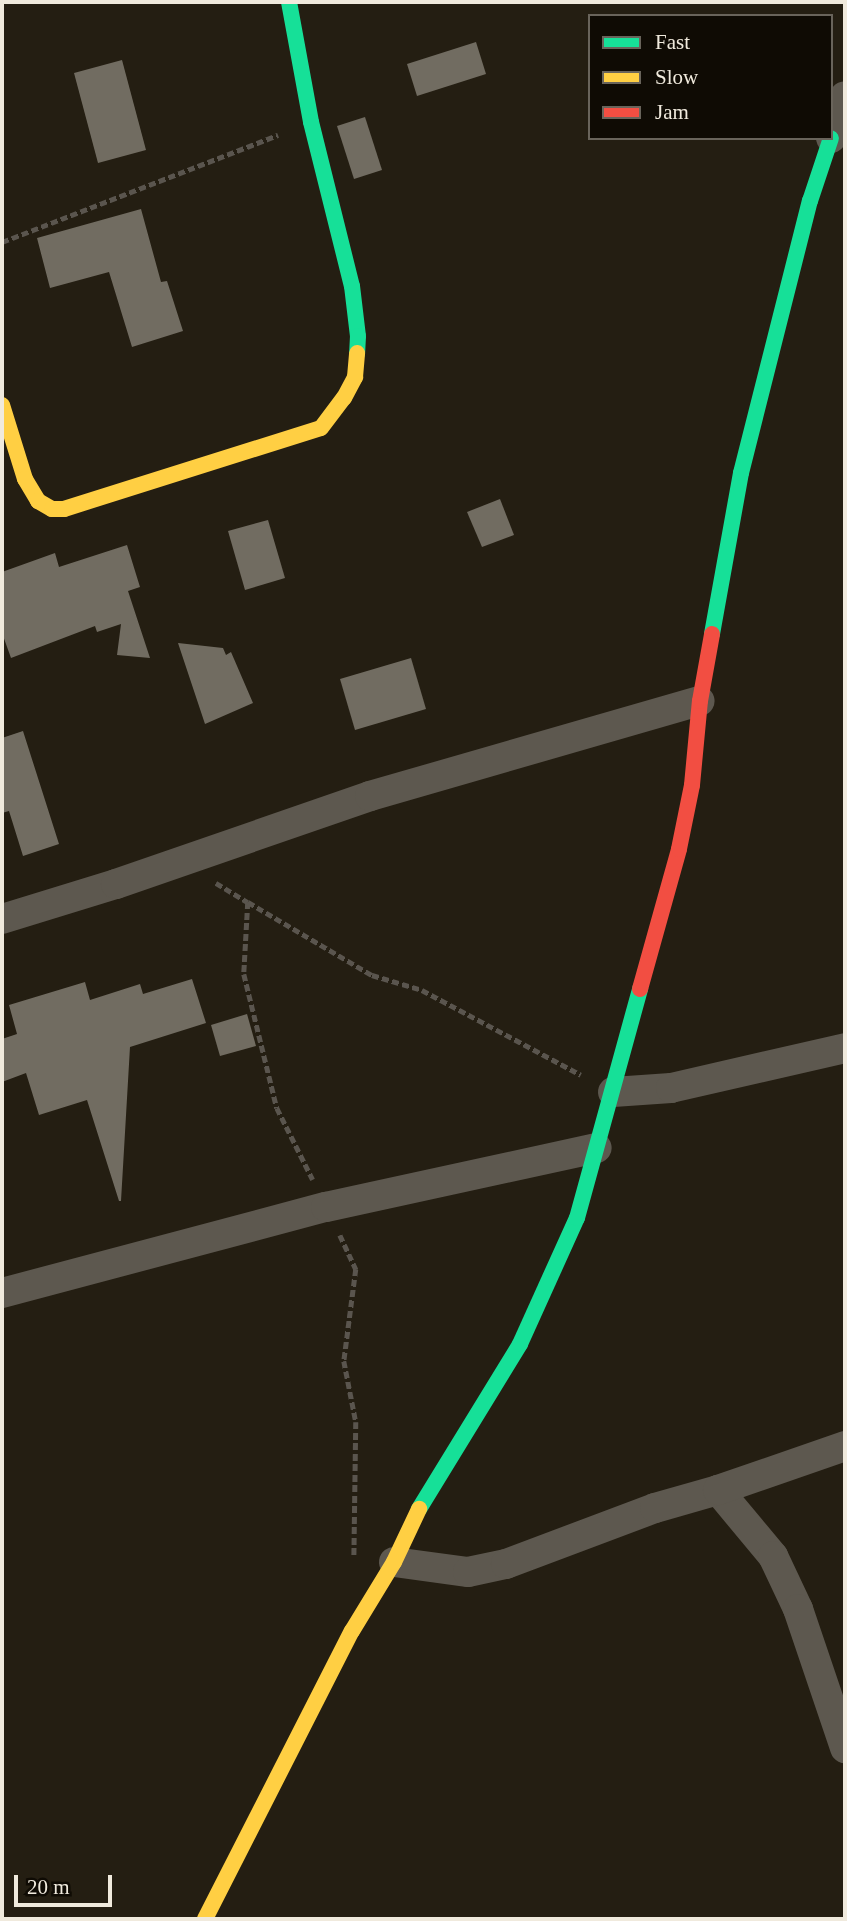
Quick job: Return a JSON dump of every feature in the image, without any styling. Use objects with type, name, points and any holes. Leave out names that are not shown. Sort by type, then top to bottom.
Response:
[{"type":"street","points":[[2,405],[25,479],[38,501],[52,509],[64,509],[321,428],[344,398],[355,377],[358,336],[352,286],[311,122],[289,2]]},
{"type":"street","points":[[833,132],[845,96]]},
{"type":"street","points":[[205,1919],[352,1631],[394,1562],[423,1502],[520,1344],[577,1218],[679,849],[691,785],[700,702],[741,473],[810,201],[830,140]]},
{"type":"street","points":[[2,919],[40,910],[370,796],[700,702]]},
{"type":"street","points":[[613,1092],[671,1087],[845,1048]]},
{"type":"street","points":[[2,1293],[326,1207],[597,1148]]},
{"type":"street","points":[[394,1562],[468,1572],[506,1564],[655,1508],[718,1490],[845,1446]]},
{"type":"street","points":[[718,1490],[773,1556],[798,1609],[845,1748]]},
{"type":"path","points":[[2,242],[311,122]]},
{"type":"path","points":[[181,862],[372,975],[422,990],[613,1092]]},
{"type":"path","points":[[247,902],[244,974],[274,1094],[356,1269],[344,1361],[356,1422],[354,1561]]},
{"type":"building","points":[[476,42],[486,74],[417,96],[407,64]]},
{"type":"building","points":[[122,60],[146,150],[98,163],[74,73]]},
{"type":"building","points":[[365,117],[382,170],[354,179],[337,126]]},
{"type":"building","points":[[141,209],[161,282],[167,281],[183,331],[132,347],[109,272],[50,288],[37,238]]},
{"type":"building","points":[[500,499],[514,535],[482,547],[467,512]]},
{"type":"building","points":[[268,520],[285,578],[245,590],[228,531]]},
{"type":"building","points":[[127,545],[140,587],[128,591],[150,658],[117,655],[121,624],[97,632],[95,626],[11,658],[2,633],[2,572],[55,553],[59,567]]},
{"type":"building","points":[[178,643],[223,648],[226,655],[231,652],[253,703],[205,724]]},
{"type":"building","points":[[411,658],[426,709],[355,730],[340,679]]},
{"type":"building","points":[[23,731],[59,844],[23,856],[9,811],[2,813],[2,738]]},
{"type":"building","points":[[192,979],[206,1023],[130,1047],[119,1201],[87,1100],[39,1115],[26,1073],[2,1082],[2,1039],[17,1034],[9,1005],[85,982],[90,1000],[140,984],[143,994]]},
{"type":"building","points":[[247,1014],[256,1046],[220,1056],[211,1025]]},
{"type":"traffic: fast","points":[[289,2],[311,122],[352,286],[358,336],[357,353]]},
{"type":"traffic: fast","points":[[712,634],[741,473],[810,201],[830,140]]},
{"type":"traffic: fast","points":[[419,1509],[520,1344],[577,1218],[640,989]]},
{"type":"traffic: slow","points":[[2,405],[25,479],[38,501],[52,509],[64,509],[321,428],[344,398],[355,377],[357,353]]},
{"type":"traffic: slow","points":[[205,1919],[352,1631],[394,1562],[419,1509]]},
{"type":"traffic: jam","points":[[640,989],[679,849],[692,785],[700,701],[712,634]]}]
